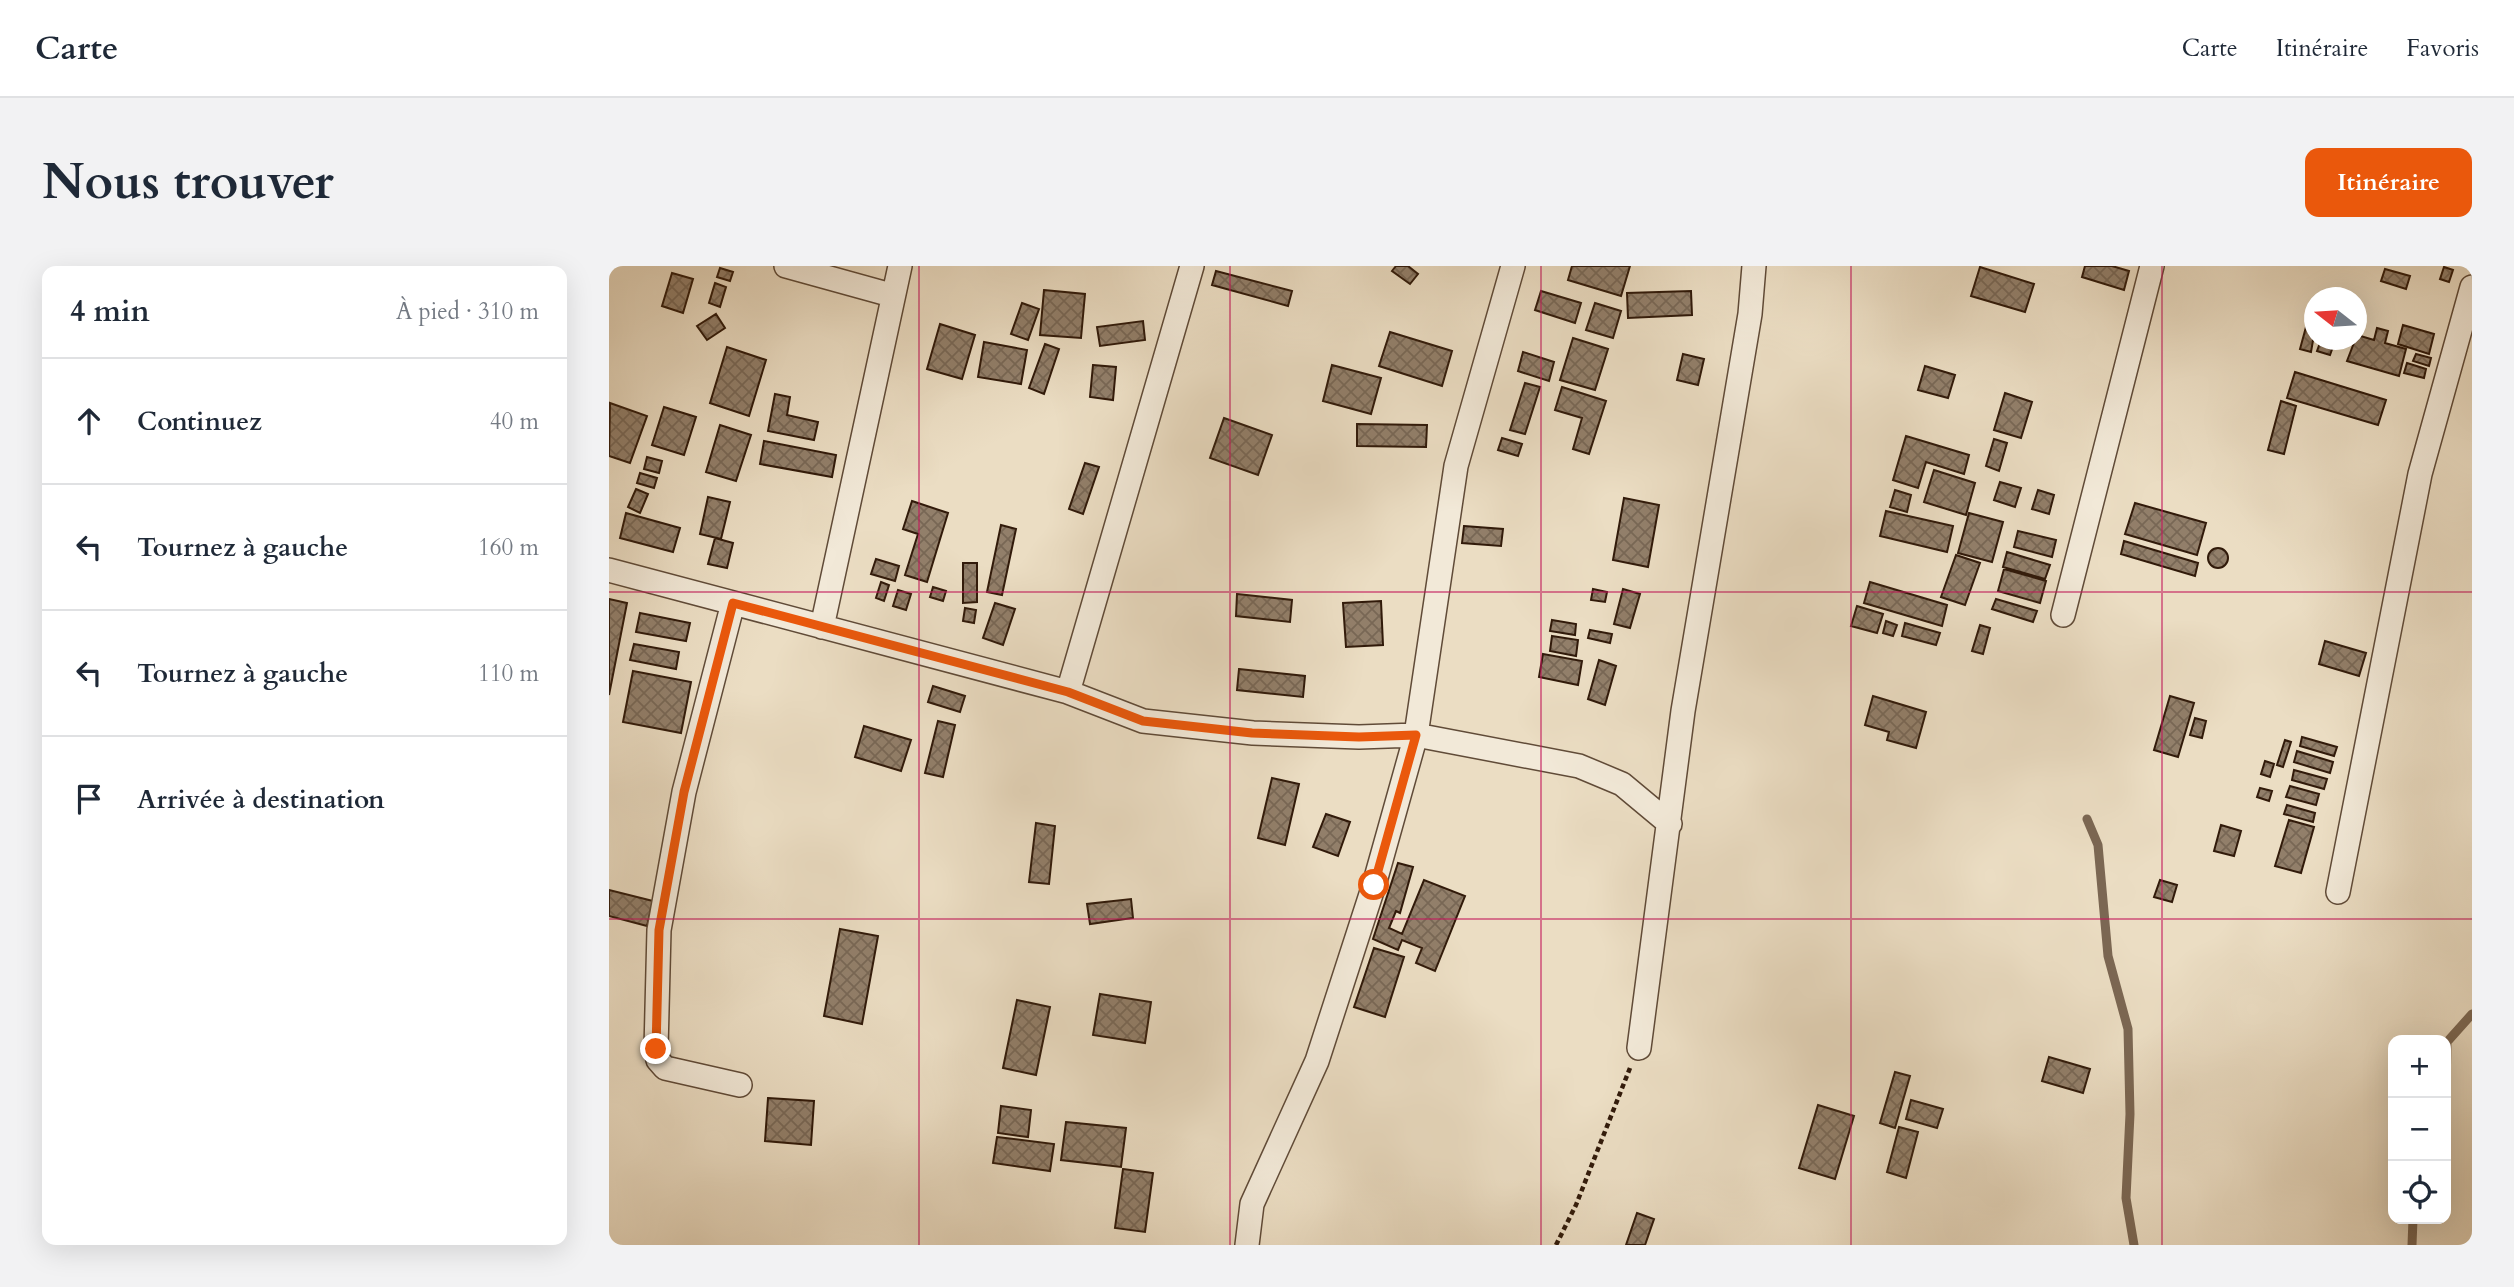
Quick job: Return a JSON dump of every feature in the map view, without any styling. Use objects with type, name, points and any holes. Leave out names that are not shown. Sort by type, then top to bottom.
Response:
[{"type":"street","points":[[786,266],[891,296]]},
{"type":"street","points":[[823,627],[899,266]]},
{"type":"street","points":[[1068,692],[1192,266]]},
{"type":"street","points":[[1247,1245],[1252,1204],[1317,1061],[1374,885],[1416,735],[1456,466],[1513,266]]},
{"type":"street","points":[[1639,1048],[1683,711],[1750,314],[1753,266]]},
{"type":"street","points":[[2063,615],[2152,266]]},
{"type":"street","points":[[2338,892],[2420,474],[2472,287]]},
{"type":"street","points":[[609,570],[1068,692],[1143,721],[1252,733],[1359,737],[1416,735],[1579,766],[1622,784],[1670,824]]},
{"type":"street","points":[[733,603],[684,792],[659,930],[656,1049],[658,1060],[665,1068],[740,1084]]},
{"type":"path","points":[[1556,1245],[1576,1205],[1639,1048]]},
{"type":"building","points":[[1396,266],[1408,266],[1418,274],[1410,284],[1392,271]]},
{"type":"building","points":[[1572,266],[1630,266],[1621,296],[1568,280]]},
{"type":"building","points":[[2085,266],[2112,266],[2129,271],[2124,290],[2082,277]]},
{"type":"building","points":[[1980,267],[2034,284],[2025,312],[1971,296]]},
{"type":"building","points":[[2444,267],[2453,270],[2449,282],[2440,279]]},
{"type":"building","points":[[720,268],[733,272],[730,281],[717,277]]},
{"type":"building","points":[[2385,269],[2410,276],[2406,289],[2381,281]]},
{"type":"building","points":[[1216,271],[1292,291],[1288,306],[1212,285]]},
{"type":"building","points":[[672,273],[693,279],[683,313],[662,306]]},
{"type":"building","points":[[715,283],[726,287],[720,307],[709,303]]},
{"type":"building","points":[[1044,290],[1085,294],[1081,338],[1040,335]]},
{"type":"building","points":[[1541,291],[1581,303],[1575,323],[1535,310]]},
{"type":"building","points":[[1691,291],[1692,315],[1628,318],[1627,293]]},
{"type":"building","points":[[1022,303],[1039,309],[1028,340],[1011,334]]},
{"type":"building","points":[[1595,303],[1621,311],[1613,338],[1586,330]]},
{"type":"building","points":[[716,314],[725,328],[707,340],[697,326]]},
{"type":"building","points":[[1143,321],[1145,340],[1100,346],[1097,327]]},
{"type":"building","points":[[940,324],[975,335],[962,379],[927,369]]},
{"type":"building","points":[[2403,325],[2434,334],[2429,354],[2398,344]]},
{"type":"building","points":[[2377,328],[2388,331],[2385,343],[2406,349],[2399,376],[2347,361],[2351,350],[2367,350],[2367,338],[2374,340]]},
{"type":"building","points":[[1390,332],[1452,351],[1442,386],[1379,366]]},
{"type":"building","points":[[2304,334],[2304,350],[2311,352],[2300,349]]},
{"type":"building","points":[[1573,338],[1608,349],[1595,390],[1560,380]]},
{"type":"building","points":[[984,342],[1027,350],[1021,384],[978,377]]},
{"type":"building","points":[[1045,344],[1059,349],[1044,394],[1029,388]]},
{"type":"building","points":[[727,347],[766,360],[749,416],[710,403]]},
{"type":"building","points":[[2317,350],[2332,350],[2330,355]]},
{"type":"building","points":[[1523,352],[1554,362],[1549,381],[1518,371]]},
{"type":"building","points":[[1683,354],[1704,359],[1698,385],[1677,380]]},
{"type":"building","points":[[2416,354],[2431,358],[2429,366],[2413,361]]},
{"type":"building","points":[[2407,363],[2426,369],[2424,378],[2404,373]]},
{"type":"building","points":[[1093,365],[1116,367],[1113,400],[1090,397]]},
{"type":"building","points":[[1332,365],[1381,378],[1371,414],[1323,401]]},
{"type":"building","points":[[1925,366],[1955,375],[1948,398],[1918,390]]},
{"type":"building","points":[[2295,372],[2386,400],[2378,425],[2287,398]]},
{"type":"building","points":[[1525,383],[1540,387],[1525,434],[1510,430]]},
{"type":"building","points":[[1562,387],[1606,401],[1589,454],[1573,449],[1582,418],[1555,410]]},
{"type":"building","points":[[2005,393],[2032,402],[2021,438],[1994,430]]},
{"type":"building","points":[[775,394],[790,397],[787,415],[818,422],[814,440],[768,431]]},
{"type":"building","points":[[2281,401],[2296,406],[2284,454],[2268,450]]},
{"type":"building","points":[[610,403],[647,416],[630,463],[609,456]]},
{"type":"building","points":[[664,407],[696,417],[684,455],[652,445]]},
{"type":"building","points":[[1224,418],[1272,435],[1258,475],[1210,458]]},
{"type":"building","points":[[1357,424],[1427,425],[1426,447],[1357,446]]},
{"type":"building","points":[[720,425],[751,435],[736,481],[706,472]]},
{"type":"building","points":[[1906,436],[1969,455],[1964,474],[1926,462],[1918,488],[1893,480]]},
{"type":"building","points":[[1502,438],[1522,444],[1518,456],[1498,450]]},
{"type":"building","points":[[1994,439],[2007,443],[1999,471],[1986,466]]},
{"type":"building","points":[[764,441],[836,455],[832,477],[760,464]]},
{"type":"building","points":[[647,457],[662,461],[659,473],[644,469]]},
{"type":"building","points":[[1085,463],[1099,467],[1083,514],[1069,509]]},
{"type":"building","points":[[1934,470],[1975,483],[1966,515],[1924,502]]},
{"type":"building","points":[[640,473],[657,478],[654,488],[637,483]]},
{"type":"building","points":[[2000,482],[2021,488],[2015,507],[1994,500]]},
{"type":"building","points":[[636,489],[648,494],[640,513],[628,507]]},
{"type":"building","points":[[1895,490],[1911,495],[1907,512],[1890,507]]},
{"type":"building","points":[[2038,490],[2054,495],[2049,514],[2032,509]]},
{"type":"building","points":[[708,497],[730,502],[721,539],[700,534]]},
{"type":"building","points":[[1624,498],[1659,505],[1648,567],[1613,560]]},
{"type":"building","points":[[912,501],[948,513],[927,582],[905,575],[918,534],[903,529]]},
{"type":"building","points":[[2135,503],[2206,523],[2197,555],[2125,534]]},
{"type":"building","points":[[1886,511],[1953,526],[1947,552],[1880,536]]},
{"type":"building","points":[[626,513],[680,528],[673,552],[620,538]]},
{"type":"building","points":[[1969,513],[2003,522],[1992,562],[1958,553]]},
{"type":"building","points":[[1001,525],[1016,529],[1002,595],[987,592]]},
{"type":"building","points":[[1464,526],[1503,529],[1501,546],[1462,543]]},
{"type":"building","points":[[2018,531],[2056,540],[2052,557],[2014,547]]},
{"type":"building","points":[[715,538],[733,543],[727,568],[708,564]]},
{"type":"building","points":[[2124,541],[2198,563],[2195,576],[2121,554]]},
{"type":"building","points":[[2218,548],[2225,551],[2228,558],[2225,565],[2218,568],[2211,565],[2208,558],[2211,551]]},
{"type":"building","points":[[2007,552],[2050,565],[2045,579],[2003,567]]},
{"type":"building","points":[[1956,555],[1980,563],[1965,605],[1941,597]]},
{"type":"building","points":[[876,559],[899,566],[895,581],[871,574]]},
{"type":"building","points":[[963,563],[977,563],[977,602],[963,603]]},
{"type":"building","points":[[2004,569],[2046,581],[2040,603],[1998,591]]},
{"type":"building","points":[[881,582],[889,585],[884,601],[876,598]]},
{"type":"building","points":[[1870,582],[1947,605],[1942,626],[1864,603]]},
{"type":"building","points":[[933,587],[946,591],[943,601],[930,597]]},
{"type":"building","points":[[1593,589],[1607,592],[1605,602],[1591,600]]},
{"type":"building","points":[[1623,589],[1640,594],[1630,628],[1614,624]]},
{"type":"building","points":[[898,590],[911,594],[906,610],[893,606]]},
{"type":"building","points":[[1237,594],[1292,600],[1290,622],[1236,616]]},
{"type":"building","points":[[609,599],[627,603],[609,695]]},
{"type":"building","points":[[1996,599],[2037,611],[2033,622],[1992,609]]},
{"type":"building","points":[[1381,601],[1383,645],[1346,647],[1343,603]]},
{"type":"building","points":[[995,603],[1015,609],[1003,645],[983,638]]},
{"type":"building","points":[[1857,606],[1883,614],[1877,633],[1851,626]]},
{"type":"building","points":[[965,608],[976,610],[974,623],[963,621]]},
{"type":"building","points":[[640,613],[690,623],[686,641],[636,632]]},
{"type":"building","points":[[1552,620],[1576,624],[1575,635],[1550,631]]},
{"type":"building","points":[[1886,621],[1897,625],[1893,636],[1883,633]]},
{"type":"building","points":[[1905,623],[1940,633],[1936,645],[1902,636]]},
{"type":"building","points":[[1980,625],[1990,628],[1983,654],[1972,651]]},
{"type":"building","points":[[1590,630],[1612,634],[1610,643],[1588,638]]},
{"type":"building","points":[[1552,636],[1578,640],[1576,656],[1550,651]]},
{"type":"building","points":[[2325,641],[2366,653],[2359,676],[2319,664]]},
{"type":"building","points":[[634,644],[679,652],[676,669],[630,660]]},
{"type":"building","points":[[1543,654],[1582,661],[1578,685],[1539,677]]},
{"type":"building","points":[[1599,660],[1616,666],[1605,705],[1588,699]]},
{"type":"building","points":[[1239,669],[1305,676],[1303,697],[1237,690]]},
{"type":"building","points":[[633,671],[691,682],[681,733],[623,722]]},
{"type":"building","points":[[933,686],[965,696],[960,712],[928,702]]},
{"type":"building","points":[[1873,696],[1926,712],[1916,748],[1887,740],[1889,732],[1865,725]]},
{"type":"building","points":[[2170,696],[2194,703],[2178,757],[2154,750]]},
{"type":"building","points":[[2195,718],[2206,721],[2202,738],[2190,735]]},
{"type":"building","points":[[938,721],[955,725],[943,777],[925,773]]},
{"type":"building","points":[[864,726],[911,740],[901,771],[855,757]]},
{"type":"building","points":[[2302,737],[2337,747],[2334,756],[2300,746]]},
{"type":"building","points":[[2285,740],[2291,742],[2283,767],[2277,765]]},
{"type":"building","points":[[2297,751],[2333,762],[2330,773],[2294,762]]},
{"type":"building","points":[[2265,761],[2274,764],[2270,777],[2261,774]]},
{"type":"building","points":[[2294,770],[2327,779],[2324,789],[2292,780]]},
{"type":"building","points":[[1272,778],[1299,784],[1285,845],[1258,838]]},
{"type":"building","points":[[2290,786],[2319,794],[2316,805],[2286,797]]},
{"type":"building","points":[[2260,788],[2272,791],[2269,801],[2257,797]]},
{"type":"building","points":[[2287,805],[2315,813],[2313,822],[2284,814]]},
{"type":"building","points":[[1326,814],[1350,822],[1338,856],[1313,847]]},
{"type":"building","points":[[2289,820],[2314,827],[2301,873],[2275,866]]},
{"type":"building","points":[[1036,823],[1055,826],[1049,884],[1029,882]]},
{"type":"building","points":[[2221,825],[2241,831],[2234,856],[2214,851]]},
{"type":"building","points":[[1398,863],[1413,867],[1400,913],[1396,911],[1389,928],[1402,934],[1424,880],[1465,896],[1435,971],[1416,963],[1422,948],[1402,940],[1398,950],[1373,939]]},
{"type":"building","points":[[2160,880],[2177,885],[2172,902],[2154,897]]},
{"type":"building","points":[[609,890],[653,901],[647,926],[609,916]]},
{"type":"building","points":[[1131,899],[1133,918],[1090,924],[1087,904]]},
{"type":"building","points":[[840,929],[878,936],[862,1024],[824,1016]]},
{"type":"building","points":[[1374,948],[1404,957],[1385,1017],[1354,1007]]},
{"type":"building","points":[[1100,994],[1151,1002],[1145,1043],[1093,1035]]},
{"type":"building","points":[[1017,1000],[1050,1007],[1036,1075],[1003,1068]]},
{"type":"building","points":[[2049,1057],[2090,1069],[2083,1093],[2042,1081]]},
{"type":"building","points":[[1895,1072],[1910,1076],[1895,1128],[1880,1123]]},
{"type":"building","points":[[768,1098],[814,1101],[811,1145],[765,1141]]},
{"type":"building","points":[[1911,1100],[1943,1109],[1937,1128],[1906,1119]]},
{"type":"building","points":[[1818,1105],[1854,1116],[1835,1179],[1799,1168]]},
{"type":"building","points":[[1001,1106],[1031,1110],[1028,1137],[998,1133]]},
{"type":"building","points":[[1066,1122],[1126,1128],[1121,1167],[1061,1160]]},
{"type":"building","points":[[1899,1127],[1918,1132],[1906,1178],[1887,1172]]},
{"type":"building","points":[[997,1137],[1054,1144],[1050,1171],[993,1163]]},
{"type":"building","points":[[1123,1169],[1153,1173],[1145,1232],[1115,1228]]},
{"type":"building","points":[[1637,1213],[1654,1219],[1645,1245],[1626,1245]]},
{"type":"waterway","points":[[2087,819],[2098,845],[2108,956],[2128,1029],[2130,1114],[2126,1198],[2134,1245]]},
{"type":"waterway","points":[[2451,1038],[2472,1014]]},
{"type":"waterway","points":[[2412,1245],[2413,1224]]},
{"type":"route","points":[[656,1049],[659,930],[684,792],[733,603],[1068,692],[1143,721],[1252,733],[1359,737],[1416,735],[1374,885]]}]
